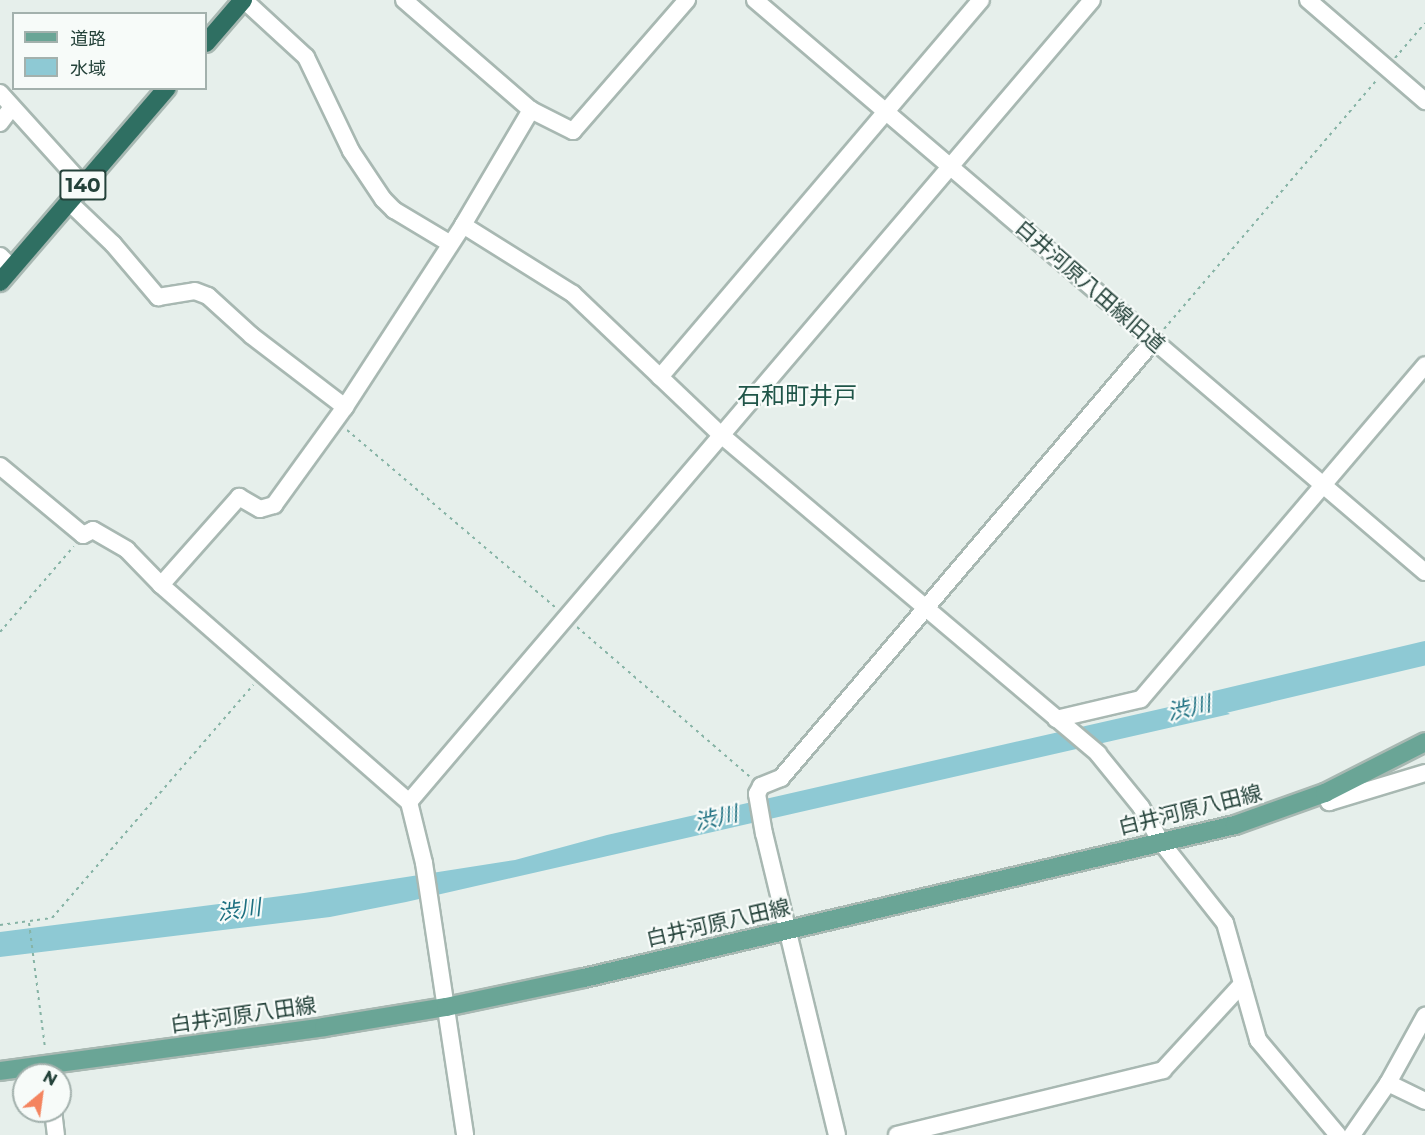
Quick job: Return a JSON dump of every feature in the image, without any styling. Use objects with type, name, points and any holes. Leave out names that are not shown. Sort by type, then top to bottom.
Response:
[{"type":"highway","points":[[207,42],[243,0]]},
{"type":"highway","name":"140","points":[[0,282],[6,262],[69,202],[164,90]]},
{"type":"main road","name":"白井河原八田線","points":[[72,1066],[446,1007],[1235,825],[1325,793],[1425,742]]},
{"type":"street","points":[[243,0],[306,57],[351,151],[383,199],[394,210],[449,243]]},
{"type":"street","points":[[404,0],[531,110],[573,131],[687,0]]},
{"type":"street","name":"白井河原八田線旧道","points":[[755,0],[1425,572]]},
{"type":"street","points":[[660,377],[981,0]]},
{"type":"street","points":[[409,802],[720,434],[1092,0]]},
{"type":"street","points":[[1308,0],[1425,102]]},
{"type":"street","points":[[0,93],[83,185]]},
{"type":"street","points":[[0,123],[12,107]]},
{"type":"street","points":[[161,585],[240,497],[260,509],[274,505],[336,421],[449,243],[463,225],[531,110]]},
{"type":"street","points":[[69,202],[113,244],[158,297],[195,291],[208,296],[252,336],[345,407]]},
{"type":"street","points":[[463,225],[573,294],[720,434],[926,606],[1098,754],[1142,807],[1161,842],[1225,923],[1258,1040],[1338,1135]]},
{"type":"street","points":[[837,1135],[764,834],[759,790],[781,778],[1154,340]]},
{"type":"street","points":[[1061,722],[1141,699],[1425,365]]},
{"type":"street","points":[[0,466],[83,535],[93,530],[127,550],[161,585],[409,802],[424,863],[465,1135]]},
{"type":"street","points":[[1325,793],[1329,802],[1425,773]]},
{"type":"street","points":[[897,1135],[1163,1070],[1242,984]]},
{"type":"street","points":[[1352,1135],[1388,1083],[1425,1016]]},
{"type":"street","points":[[1388,1083],[1425,1101]]},
{"type":"path","points":[[1154,340],[1425,23]]},
{"type":"path","points":[[336,421],[566,617],[759,790]]},
{"type":"path","points":[[0,632],[83,535]]},
{"type":"path","points":[[0,925],[29,925],[52,918],[262,674]]},
{"type":"path","points":[[29,925],[47,1063]]},
{"type":"water","points":[[1204,699],[1230,714],[406,902],[330,917],[0,957],[0,932],[304,893],[515,860],[607,835]]},
{"type":"waterway","name":"渋川","points":[[1182,711],[1425,653]]},
{"type":"district","name":"石和町井戸","points":[[797,396]]}]
